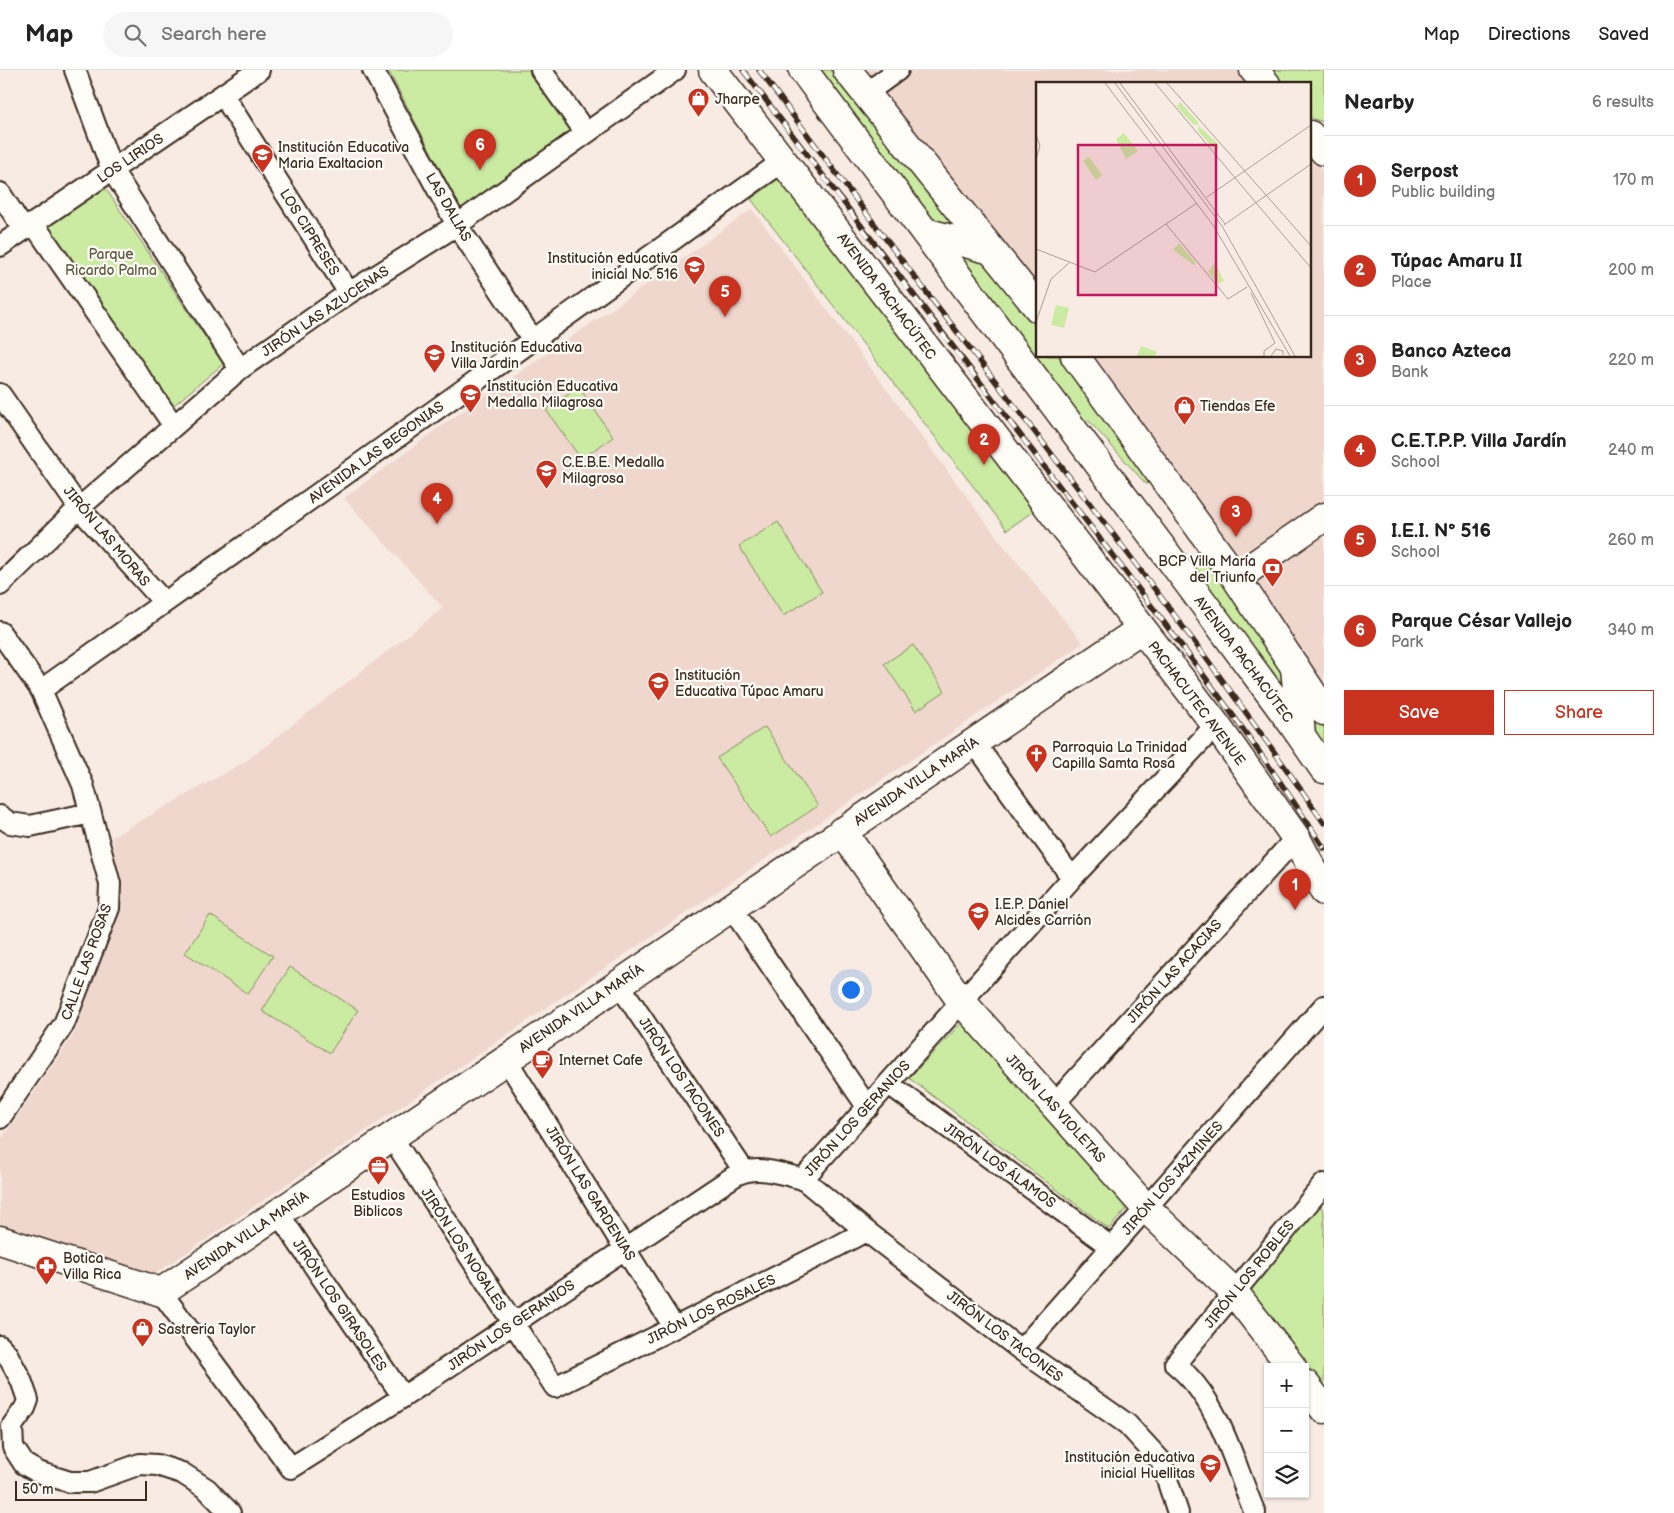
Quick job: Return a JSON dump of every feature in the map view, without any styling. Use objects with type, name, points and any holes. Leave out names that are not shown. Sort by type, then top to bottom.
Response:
[{"type":"street","points":[[75,70],[112,170],[240,369]]},
{"type":"street","name":"LOS LIRIOS","points":[[0,246],[259,70]]},
{"type":"street","name":"LAS DALIAS","points":[[373,70],[457,225],[532,340]]},
{"type":"street","points":[[540,70],[586,133]]},
{"type":"street","name":"JIRÓN LAS AZUCENAS","points":[[0,585],[79,508],[240,369],[349,293],[457,225],[675,70]]},
{"type":"street","points":[[713,70],[783,161]]},
{"type":"street","name":"AVENIDA PACHACÚTEC","points":[[803,70],[1301,735],[1324,769]]},
{"type":"street","points":[[847,70],[1036,306]]},
{"type":"street","points":[[865,94],[898,70]]},
{"type":"street","points":[[1254,70],[1264,82]]},
{"type":"street","name":"LOS CIPRESES","points":[[223,95],[349,293]]},
{"type":"street","name":"AVENIDA LAS BEGONIAS","points":[[41,690],[783,161]]},
{"type":"street","name":"PACHACUTEC AVENUE","points":[[783,161],[1216,725],[1296,838],[1324,891]]},
{"type":"street","points":[[0,193],[28,227],[174,426]]},
{"type":"street","points":[[925,232],[991,250]]},
{"type":"street","points":[[1076,358],[1236,578],[1324,711]]},
{"type":"street","name":"JIRÓN LAS MORAS","points":[[0,394],[79,508],[164,602]]},
{"type":"street","points":[[1236,578],[1324,517]]},
{"type":"street","name":"AVENIDA VILLA MARÍA","points":[[161,1292],[619,984],[1141,628]]},
{"type":"street","name":"CALLE LAS ROSAS","points":[[0,632],[41,690],[83,785],[110,884],[109,908],[64,1024],[0,1118]]},
{"type":"street","points":[[1295,667],[1301,735]]},
{"type":"street","name":"JIRÓN LOS GERANIOS","points":[[161,1292],[291,1468],[403,1397],[744,1171],[762,1170],[802,1180],[1072,878],[1216,725]]},
{"type":"street","points":[[974,742],[1072,878]]},
{"type":"street","points":[[0,816],[10,823],[30,826],[91,813]]},
{"type":"street","name":"JIRÓN LAS VIOLETAS","points":[[842,831],[961,1001],[1146,1208],[1234,1292],[1289,1363]]},
{"type":"street","name":"JIRÓN LAS ACACIAS","points":[[1053,1105],[1296,838]]},
{"type":"street","points":[[731,907],[868,1108]]},
{"type":"street","name":"JIRÓN LOS TACONES","points":[[619,984],[744,1171]]},
{"type":"street","name":"JIRÓN LOS JAZMINES","points":[[1021,1350],[1324,1006]]},
{"type":"street","name":"JIRÓN LAS GARDENIAS","points":[[506,1059],[674,1327]]},
{"type":"street","name":"JIRÓN LOS ÁLAMOS","points":[[888,1084],[1111,1247]]},
{"type":"street","name":"JIRÓN LOS NOGALES","points":[[391,1136],[555,1387]]},
{"type":"street","name":"JIRÓN LOS TACONES","points":[[802,1180],[1021,1350],[1127,1424],[1161,1461],[1178,1513]]},
{"type":"street","name":"JIRÓN LOS ROBLES","points":[[1255,1513],[1215,1416],[1201,1391],[1188,1374],[1175,1364],[1322,1190]]},
{"type":"street","name":"JIRÓN LOS GIRASOLES","points":[[278,1213],[403,1397]]},
{"type":"street","name":"JIRÓN LOS ROSALES","points":[[555,1387],[866,1231]]},
{"type":"street","points":[[0,1240],[161,1292]]},
{"type":"street","points":[[0,1346],[21,1380],[28,1400],[25,1408],[6,1429],[13,1448],[24,1464],[38,1472],[70,1482],[90,1482],[140,1464],[157,1465],[182,1473],[201,1485],[230,1513]]},
{"type":"street","points":[[1309,1389],[1324,1409]]},
{"type":"shaded area","points":[[840,70],[1238,70],[1248,82],[1036,82],[1036,327]]},
{"type":"shaded area","points":[[1312,158],[1324,173],[1324,705],[1060,358],[1312,358]]},
{"type":"shaded area","points":[[752,209],[999,540],[1083,643],[155,1274],[0,1228],[0,1141],[74,1034],[118,914],[120,885],[112,837],[246,761],[443,608],[344,498],[440,427],[612,309]]},
{"type":"green space","points":[[388,70],[531,70],[576,129],[462,211]]},
{"type":"green space","points":[[815,70],[839,70],[1036,327],[1036,358],[1060,358],[1155,481],[1146,484],[1089,421],[1077,418]]},
{"type":"green space","points":[[1270,70],[1324,70],[1324,122],[1312,118],[1312,82],[1280,82]]},
{"type":"green space","points":[[787,173],[1039,507],[1007,530],[751,199]]},
{"type":"green space","name":"Parque Ricardo Palma","points":[[104,186],[223,364],[168,410],[43,225]]},
{"type":"green space","points":[[579,387],[613,437],[581,459],[546,410]]},
{"type":"green space","points":[[778,522],[822,592],[783,616],[739,546]]},
{"type":"green space","points":[[1205,550],[1324,728],[1324,757],[1187,560]]},
{"type":"green space","points":[[913,645],[945,691],[916,711],[884,664]]},
{"type":"green space","points":[[765,727],[818,806],[771,837],[717,758]]},
{"type":"green space","points":[[210,915],[273,956],[248,994],[185,953]]},
{"type":"green space","points":[[290,967],[358,1010],[330,1053],[262,1011]]},
{"type":"green space","points":[[968,1016],[1129,1206],[1109,1229],[909,1078]]},
{"type":"green space","points":[[1318,1200],[1324,1213],[1324,1394],[1309,1374],[1309,1363],[1302,1363],[1247,1290]]},
{"type":"railway","points":[[743,70],[1192,660],[1260,753],[1324,848]]},
{"type":"railway","points":[[759,70],[882,235],[1178,620],[1324,823]]},
{"type":"place","name":"Jharpe","points":[[699,118]]},
{"type":"place","name":"Parque César Vallejo","points":[[480,170]]},
{"type":"place","name":"Institución Educativa Maria Exaltacion","points":[[262,174]]},
{"type":"place","name":"Institución educativa inicial No. 516","points":[[694,285]]},
{"type":"place","name":"I.E.I. N° 516","points":[[725,317]]},
{"type":"place","name":"Institución Educativa Villa Jardin","points":[[435,374]]},
{"type":"place","name":"Institución Educativa Medalla Milagrosa","points":[[471,413]]},
{"type":"place","name":"Tiendas Efe","points":[[1184,425]]},
{"type":"place","name":"Túpac Amaru II","points":[[984,465]]},
{"type":"place","name":"C.E.B.E. Medalla Milagrosa","points":[[546,489]]},
{"type":"place","name":"C.E.T.P.P. Villa Jardín","points":[[437,524]]},
{"type":"place","name":"Banco Azteca","points":[[1236,537]]},
{"type":"place","name":"BCP Villa María del Triunfo","points":[[1272,588]]},
{"type":"place","name":"Institución Educativa Túpac Amaru","points":[[659,702]]},
{"type":"place","name":"Parroquia La Trinidad Capilla Samta Rosa","points":[[1036,774]]},
{"type":"place","name":"Serpost","points":[[1295,910]]},
{"type":"place","name":"I.E.P. Daniel Alcides Carrión","points":[[979,931]]},
{"type":"place","name":"Internet Cafe","points":[[543,1079]]},
{"type":"place","name":"Estudios Biblicos","points":[[378,1186]]},
{"type":"place","name":"Botica Villa Rica","points":[[47,1285]]},
{"type":"place","name":"Sastreria Taylor","points":[[142,1348]]},
{"type":"place","name":"Institución educativa inicial Huellitas","points":[[1211,1484]]}]
